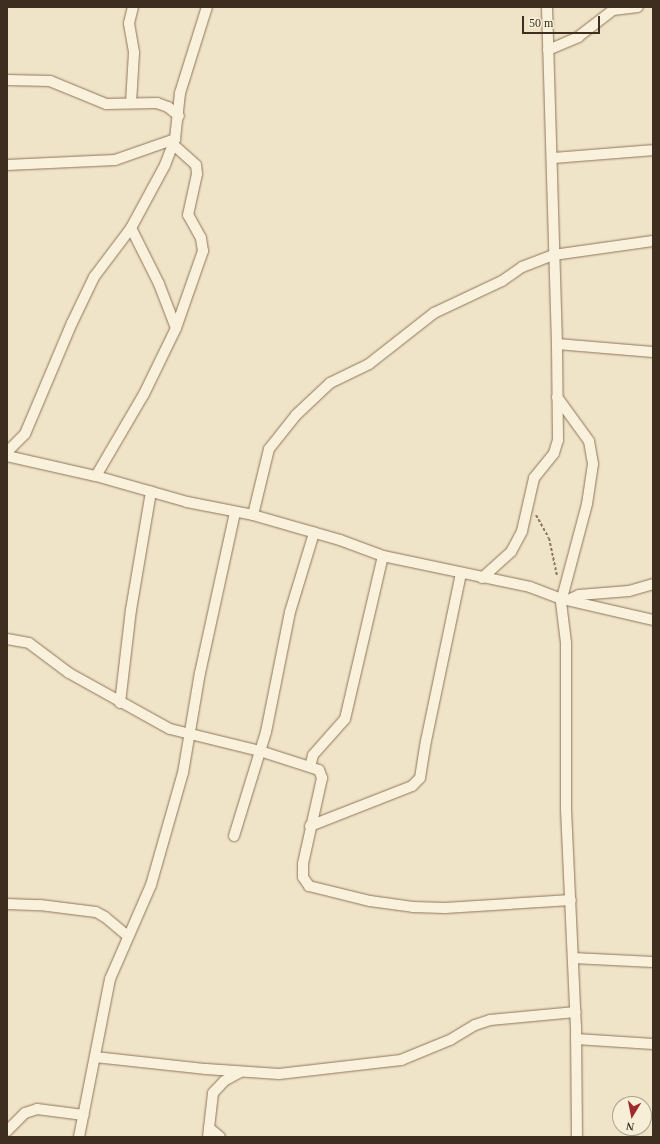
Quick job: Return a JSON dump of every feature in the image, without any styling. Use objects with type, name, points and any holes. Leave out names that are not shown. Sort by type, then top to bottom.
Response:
[{"type":"street","points":[[131,103],[134,52],[129,23],[133,7]]},
{"type":"street","points":[[7,452],[25,434],[72,323],[94,277],[131,228],[174,142],[180,93],[207,7]]},
{"type":"street","points":[[482,578],[511,552],[522,531],[534,478],[556,446],[558,344],[553,255],[552,158],[547,7]]},
{"type":"street","points":[[548,50],[578,37],[613,10],[638,7]]},
{"type":"street","points":[[7,80],[50,81],[106,104],[157,103],[168,107],[178,116]]},
{"type":"street","points":[[7,164],[115,160],[174,142]]},
{"type":"street","points":[[96,476],[144,394],[176,328],[203,251],[201,238],[188,215],[197,174],[196,165],[174,142]]},
{"type":"street","points":[[552,158],[653,150]]},
{"type":"street","points":[[131,228],[159,284],[176,328]]},
{"type":"street","points":[[253,515],[269,449],[296,415],[330,383],[369,364],[434,314],[502,281],[522,267],[553,255],[653,242],[653,238]]},
{"type":"street","points":[[558,344],[653,352]]},
{"type":"street","points":[[557,398],[589,441],[593,464],[587,504],[564,597],[566,643],[566,809],[576,1012],[577,1137]]},
{"type":"street","points":[[7,456],[96,476],[151,492],[253,515],[383,556],[530,587],[653,620]]},
{"type":"street","points":[[120,703],[131,610],[151,492]]},
{"type":"street","points":[[79,1137],[110,979],[151,885],[183,773],[191,735],[200,673],[235,512]]},
{"type":"street","points":[[234,836],[260,751],[290,612],[314,533]]},
{"type":"street","points":[[310,767],[313,756],[345,720],[383,556]]},
{"type":"street","points":[[310,826],[412,786],[420,778],[426,741],[461,573]]},
{"type":"street","points":[[564,597],[629,591],[653,584]]},
{"type":"street","points":[[7,639],[30,643],[69,673],[120,703],[170,729],[260,751],[319,770],[322,778],[310,826],[302,871],[305,882],[315,888],[370,901],[413,907],[456,908],[571,900]]},
{"type":"street","points":[[7,904],[40,905],[96,912],[105,917],[128,936]]},
{"type":"street","points":[[573,958],[653,962]]},
{"type":"street","points":[[95,1057],[240,1072],[279,1074],[401,1060],[450,1040],[475,1025],[490,1020],[576,1012]]},
{"type":"street","points":[[576,1039],[653,1044]]},
{"type":"street","points":[[220,1137],[208,1133],[213,1093],[224,1081],[240,1072]]},
{"type":"street","points":[[7,1131],[25,1113],[37,1109],[84,1115]]},
{"type":"path","points":[[529,504],[545,528],[552,545],[552,563],[564,597]]}]
